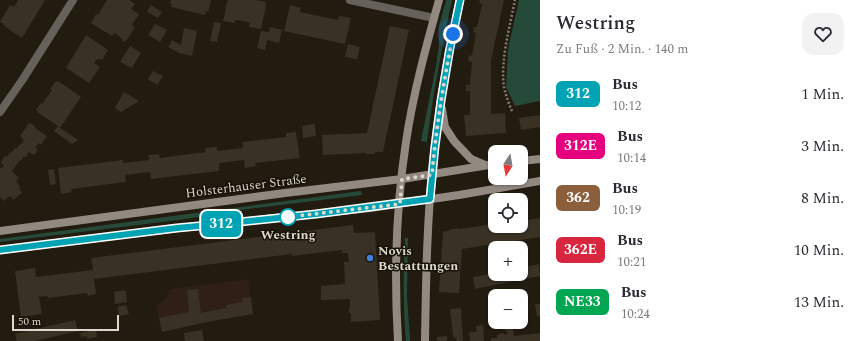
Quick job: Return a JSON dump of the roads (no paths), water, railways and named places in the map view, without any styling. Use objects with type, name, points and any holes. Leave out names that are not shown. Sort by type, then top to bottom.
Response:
[{"type":"main road","points":[[398,341],[396,291],[397,250],[406,141],[415,91],[439,0]]},
{"type":"main road","points":[[425,341],[430,199],[434,153],[440,104],[460,0]]},
{"type":"main road","points":[[440,104],[445,127],[454,141],[471,158],[486,166]]},
{"type":"main road","points":[[528,160],[540,159]]},
{"type":"main road","name":"Holsterhauser Straße","points":[[0,231],[285,192],[432,175],[486,166]]},
{"type":"main road","points":[[0,250],[177,228],[400,204],[540,181]]},
{"type":"street","points":[[0,112],[23,79],[73,0]]},
{"type":"street","points":[[350,0],[434,18]]},
{"type":"place","name":"Westring","points":[[288,217]]},
{"type":"place","name":"Novis Bestattungen","points":[[370,258]]}]
